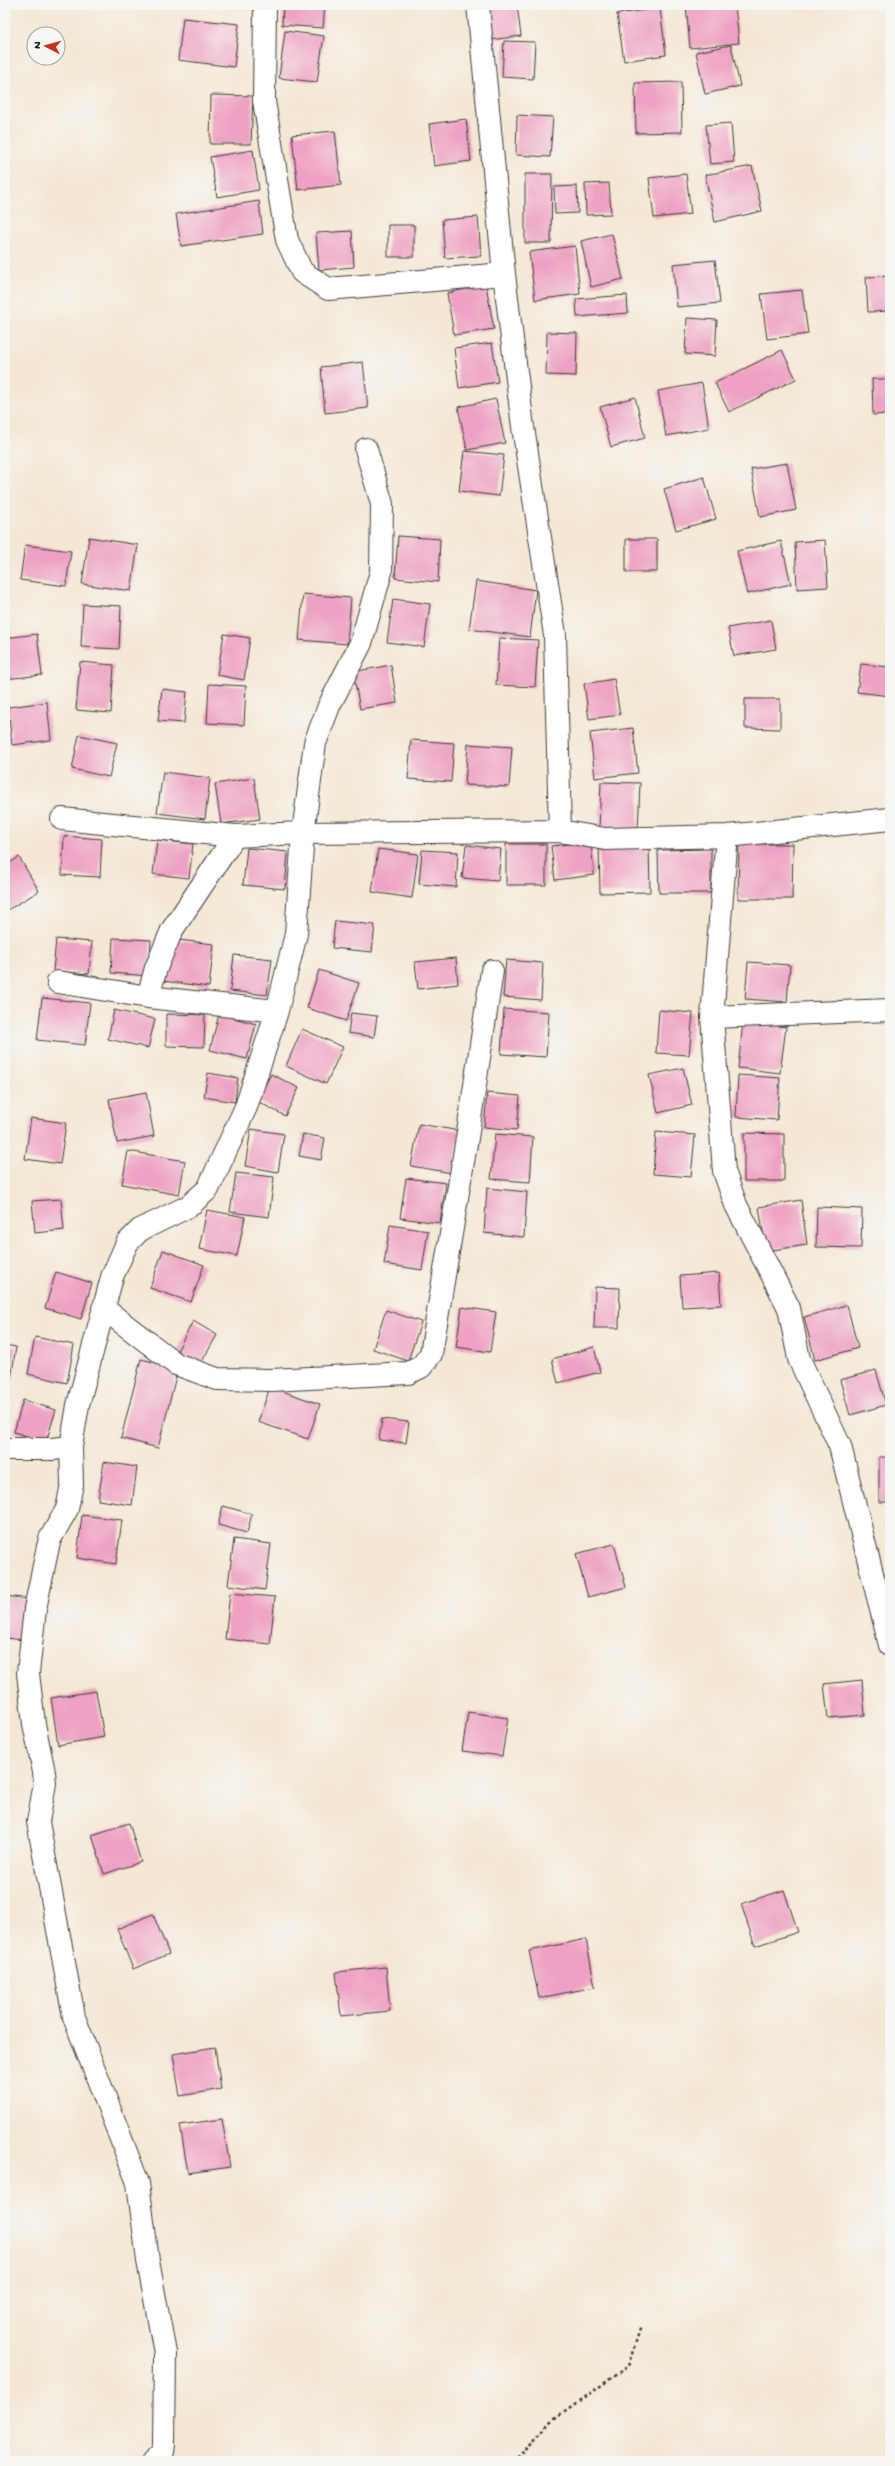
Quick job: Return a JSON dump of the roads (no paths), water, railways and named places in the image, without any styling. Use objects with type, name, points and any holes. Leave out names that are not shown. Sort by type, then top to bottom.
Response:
[{"type":"street","points":[[266,5],[264,101],[287,240],[302,272],[328,289],[504,274]]},
{"type":"street","points":[[478,5],[504,274],[523,427],[555,635],[560,832]]},
{"type":"street","points":[[153,2461],[163,2452],[164,2444],[165,2353],[148,2261],[138,2183],[74,2017],[38,1822],[45,1783],[34,1724],[28,1673],[36,1609],[47,1551],[50,1539],[67,1509],[72,1484],[71,1447],[78,1405],[112,1277],[127,1243],[140,1230],[189,1206],[208,1189],[246,1107],[277,1011],[296,934],[303,833],[315,743],[329,706],[361,643],[381,572],[382,504],[366,449]]},
{"type":"street","points":[[62,818],[235,836],[303,833],[560,832],[605,839],[727,836],[890,819]]},
{"type":"street","points":[[148,997],[156,968],[172,930],[235,836]]},
{"type":"street","points":[[727,836],[712,1017],[724,1171],[736,1205],[789,1308],[798,1359],[840,1446],[890,1644]]},
{"type":"street","points":[[103,1308],[176,1364],[217,1379],[271,1380],[408,1373],[421,1367],[431,1354],[468,1132],[492,971]]},
{"type":"street","points":[[58,982],[148,997],[277,1011]]},
{"type":"street","points":[[712,1017],[890,1010]]},
{"type":"street","points":[[5,1449],[52,1449],[71,1447]]}]
